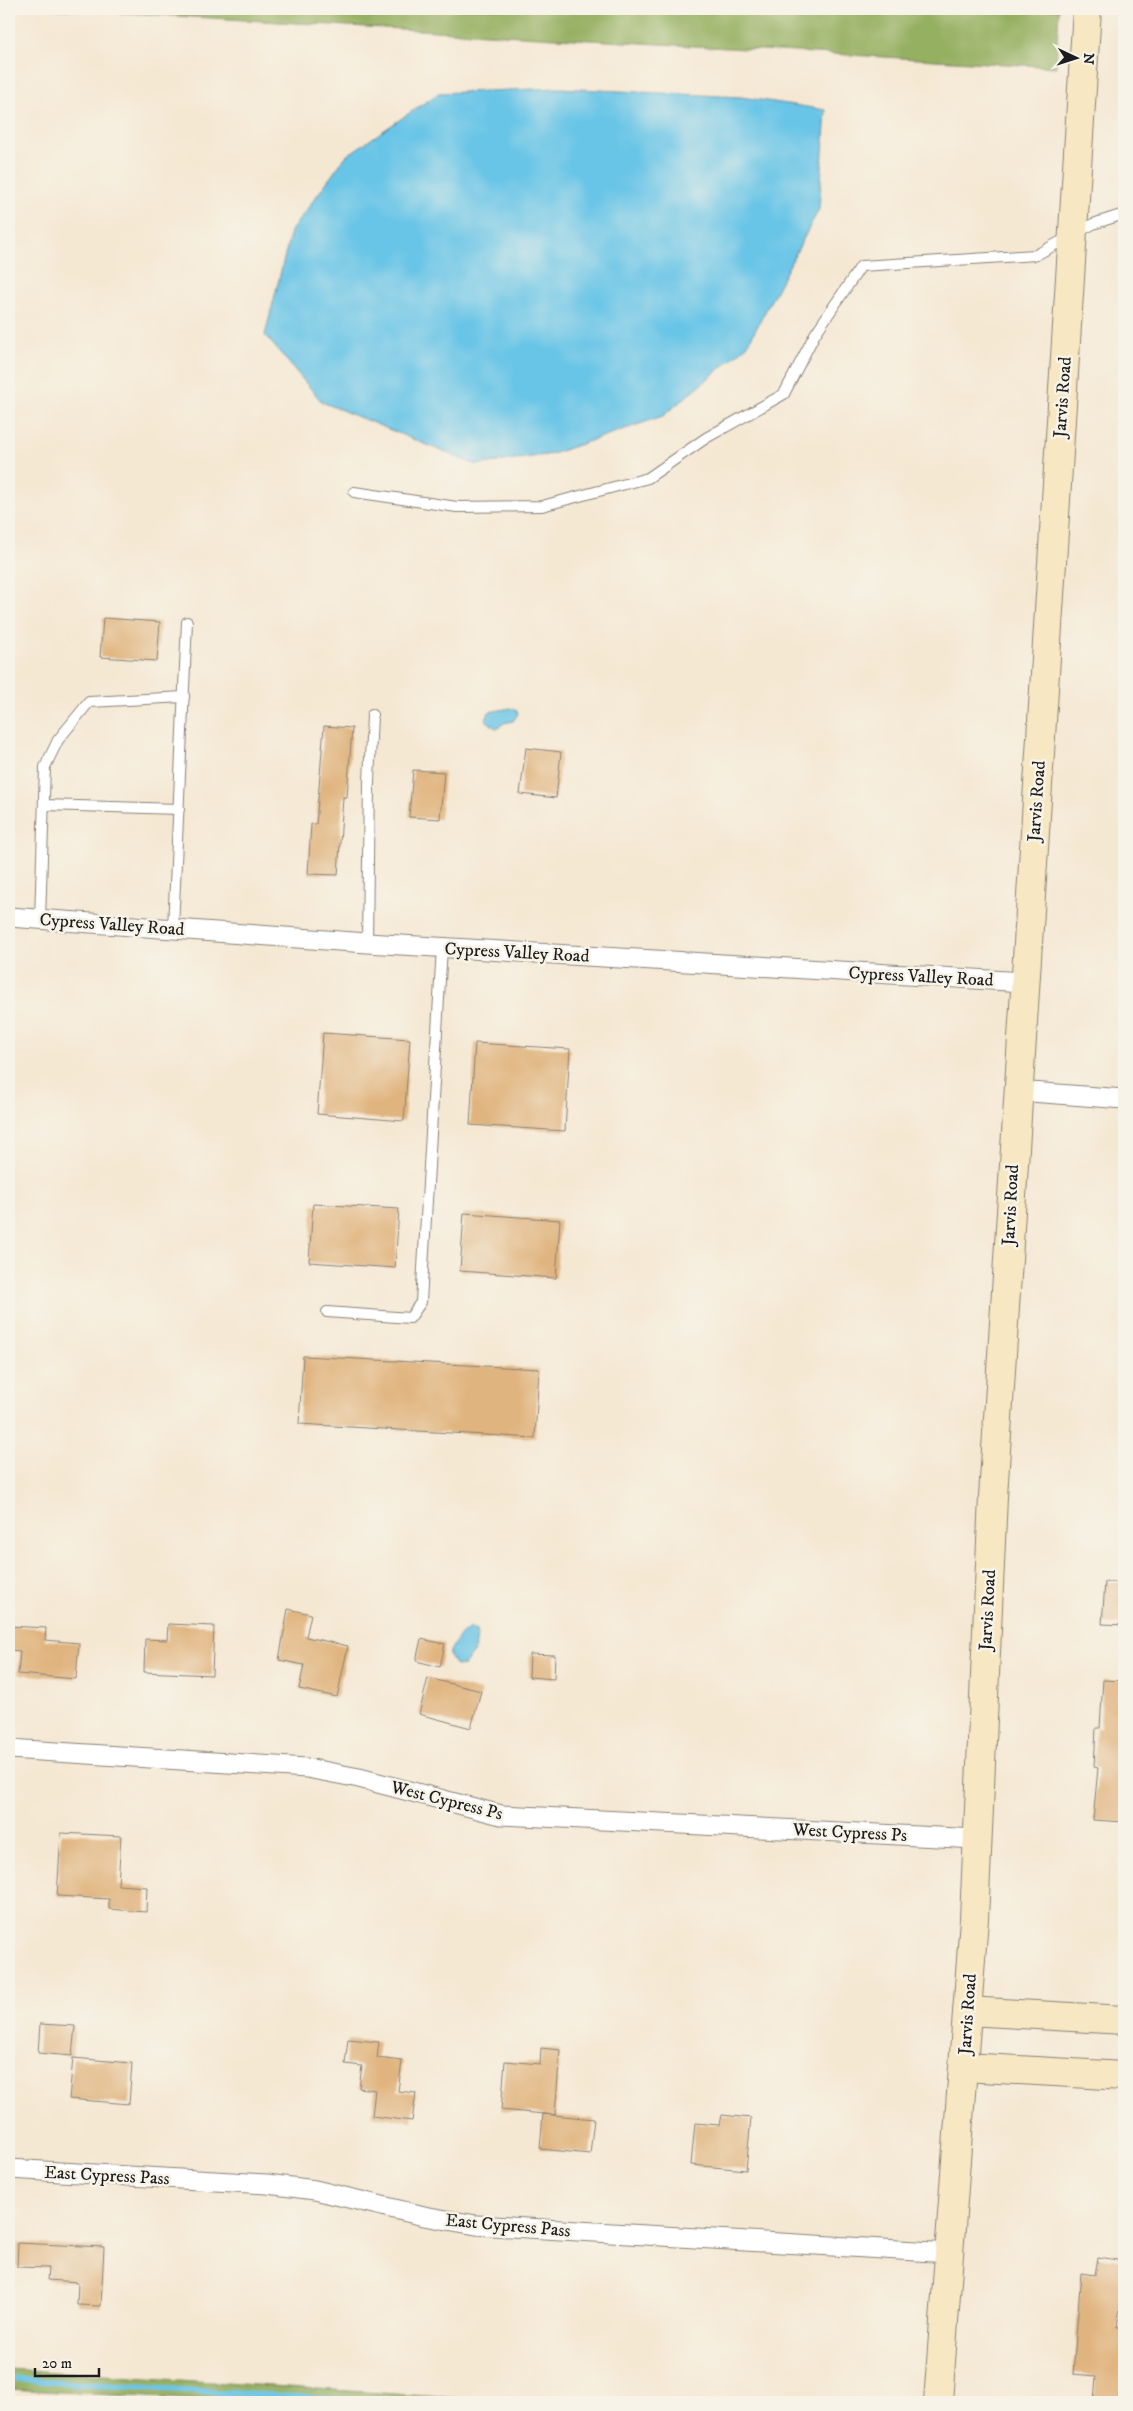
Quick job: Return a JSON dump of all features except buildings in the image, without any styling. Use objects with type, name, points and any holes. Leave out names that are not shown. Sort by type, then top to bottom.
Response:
[{"type":"street","name":"Jarvis Road","points":[[938,2402],[968,2011],[993,1497],[1086,9]]},
{"type":"street","name":"Cypress Valley Road","points":[[9,918],[367,943],[1024,982]]},
{"type":"street","points":[[1017,1091],[1124,1099]]},
{"type":"street","name":"West Cypress Ps","points":[[9,1749],[307,1768],[359,1778],[501,1815],[977,1839]]},
{"type":"street","points":[[968,2011],[1124,2020]]},
{"type":"street","points":[[964,2067],[1124,2076]]},
{"type":"street","name":"East Cypress Pass","points":[[9,2169],[267,2184],[315,2190],[424,2216],[476,2225],[950,2252]]},
{"type":"lane","points":[[354,492],[457,506],[542,506],[648,478],[706,438],[784,394],[815,334],[861,266],[1036,255],[1093,224],[1119,216],[1124,222]]},
{"type":"lane","points":[[173,928],[188,622]]},
{"type":"lane","points":[[40,919],[45,767],[58,740],[89,702],[184,697]]},
{"type":"lane","points":[[367,943],[369,781],[372,716]]},
{"type":"lane","points":[[44,805],[179,809]]},
{"type":"lane","points":[[327,1312],[410,1318],[421,1302],[442,947]]},
{"type":"green space","points":[[55,9],[1059,9],[1056,67]]},
{"type":"green space","points":[[9,2369],[518,2402],[233,2402],[9,2389]]},
{"type":"water","points":[[558,88],[741,97],[826,110],[819,209],[747,346],[663,416],[552,454],[476,465],[322,402],[265,335],[291,231],[346,156],[439,93]]},
{"type":"water","points":[[511,708],[517,711],[518,714],[513,721],[504,723],[497,729],[486,720],[489,712]]},
{"type":"water","points":[[472,1628],[476,1631],[477,1636],[474,1650],[464,1665],[456,1666],[449,1655],[450,1651],[461,1635]]},
{"type":"waterway","points":[[9,2379],[374,2402]]}]
